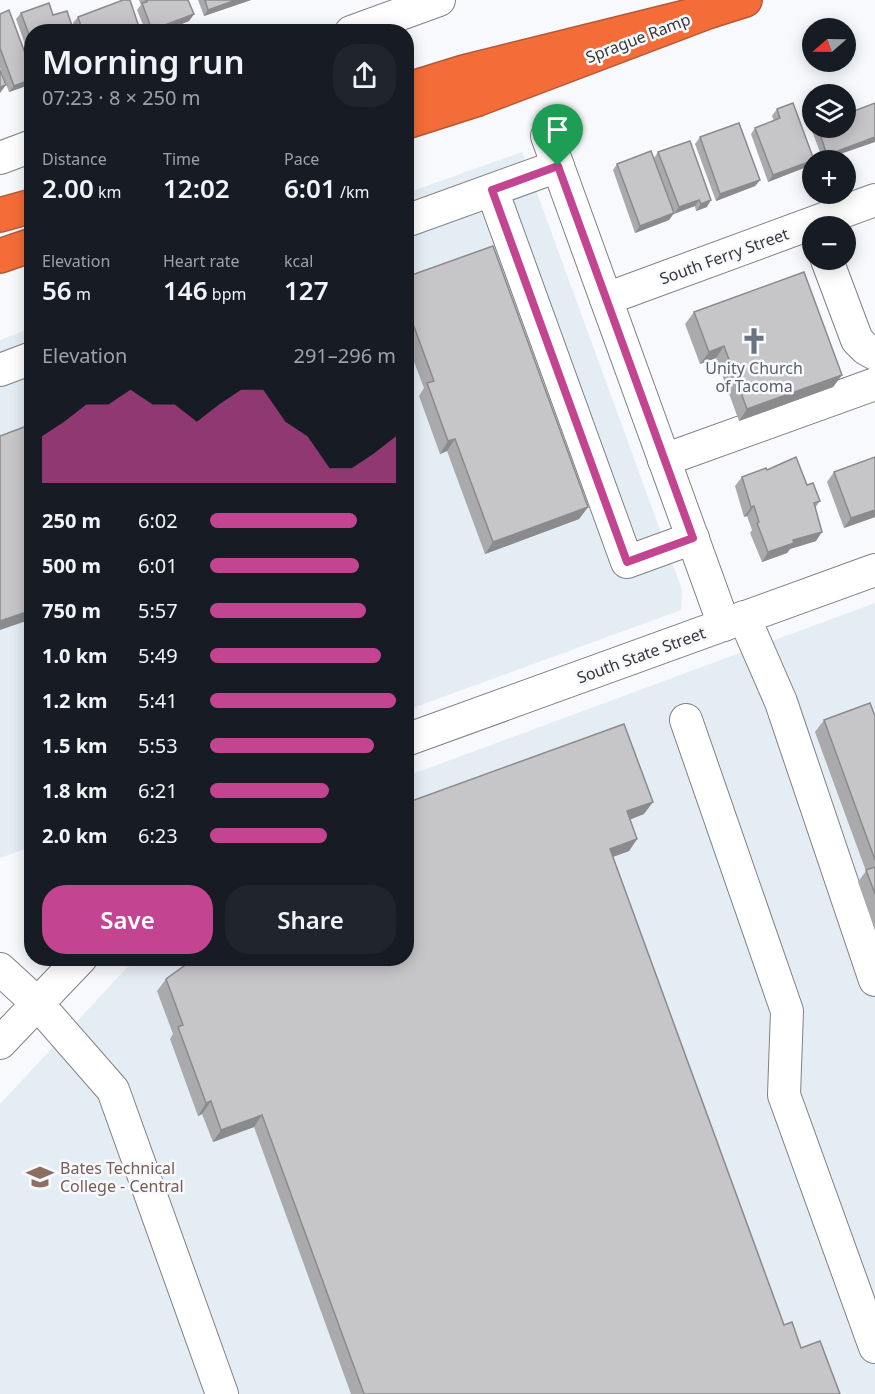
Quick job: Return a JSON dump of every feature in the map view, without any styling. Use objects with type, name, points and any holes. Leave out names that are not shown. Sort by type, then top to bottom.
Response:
[{"type":"highway","points":[[710,11],[745,0]]},
{"type":"highway","name":"Sprague Ramp","points":[[414,88],[464,72],[710,11]]},
{"type":"highway","name":"Sprague Ramp","points":[[414,119],[478,99],[710,11]]},
{"type":"highway","points":[[0,215],[24,208]]},
{"type":"highway","points":[[0,256],[24,248]]},
{"type":"street","points":[[373,24],[438,0]]},
{"type":"street","points":[[547,136],[693,538],[734,621],[781,702],[875,980]]},
{"type":"street","points":[[0,158],[24,149]]},
{"type":"street","points":[[414,218],[558,166]]},
{"type":"street","points":[[492,190],[627,562],[693,538]]},
{"type":"street","name":"South Ferry Street","points":[[836,216],[875,200]]},
{"type":"street","name":"South Ferry Street","points":[[606,299],[802,229]]},
{"type":"street","points":[[831,270],[857,340],[875,354]]},
{"type":"street","points":[[0,370],[24,361]]},
{"type":"street","points":[[664,460],[875,384]]},
{"type":"street","name":"South State Street","points":[[414,737],[875,570]]},
{"type":"street","points":[[686,720],[787,1011],[784,1095],[875,1347]]},
{"type":"street","points":[[0,1043],[73,966]]},
{"type":"street","points":[[0,969],[37,1003],[113,1090],[222,1394]]},
{"type":"shaded area","points":[[522,152],[682,590],[681,610],[414,707],[414,191]]},
{"type":"shaded area","points":[[24,331],[24,849],[0,858],[0,340]]},
{"type":"shaded area","points":[[875,603],[875,1394],[0,1394],[0,1104],[128,966],[414,966],[414,773]]},
{"type":"building","points":[[123,0],[130,0],[138,24],[80,24],[78,17]]},
{"type":"building","points":[[146,0],[188,0],[194,14],[168,24],[150,24],[142,3],[147,2]]},
{"type":"building","points":[[205,0],[236,0],[208,10]]},
{"type":"building","points":[[49,3],[53,15],[67,11],[71,24],[25,24],[21,13]]},
{"type":"building","points":[[9,10],[24,50],[24,82],[14,86],[0,48],[0,14]]},
{"type":"building","points":[[0,70],[6,85],[0,87]]},
{"type":"building","points":[[793,103],[802,127],[802,138],[806,138],[810,150],[802,150],[802,164],[773,175],[755,128],[780,118],[777,109]]},
{"type":"building","points":[[875,103],[875,137],[840,150],[825,150],[821,138],[856,138],[856,110]]},
{"type":"building","points":[[739,123],[760,180],[720,194],[700,137]]},
{"type":"building","points":[[690,141],[711,200],[701,204],[699,200],[679,207],[658,152]]},
{"type":"building","points":[[651,151],[674,213],[640,226],[617,164]]},
{"type":"building","points":[[493,246],[588,507],[493,542],[455,439],[448,441],[427,383],[434,381],[414,327],[414,274]]},
{"type":"building","name":"Unity Church of Tacoma","points":[[804,272],[842,375],[747,409],[724,346],[709,352],[694,312]]},
{"type":"building","points":[[24,427],[24,613],[0,621],[0,436]]},
{"type":"building","points":[[796,457],[807,485],[813,483],[820,501],[814,503],[822,532],[793,540],[794,543],[768,552],[757,523],[759,522],[754,506],[751,507],[742,477],[766,468],[767,470]]},
{"type":"building","points":[[875,457],[875,510],[851,518],[834,472]]},
{"type":"building","points":[[870,703],[875,716],[875,860],[824,720]]},
{"type":"building","points":[[624,724],[653,802],[627,811],[637,839],[610,849],[784,1325],[792,1322],[801,1348],[820,1341],[840,1394],[364,1394],[262,1115],[221,1130],[211,1101],[206,1103],[178,1027],[183,1025],[166,979],[184,966],[414,966],[414,800]]},
{"type":"building","points":[[875,867],[875,894],[866,870]]},
{"type":"place","name":"Unity Church of Tacoma","points":[[754,341]]},
{"type":"place","name":"Bates Technical College - Central","points":[[40,1177]]},
{"type":"route","points":[[558,166],[693,538],[627,562],[492,190],[558,166]]}]
